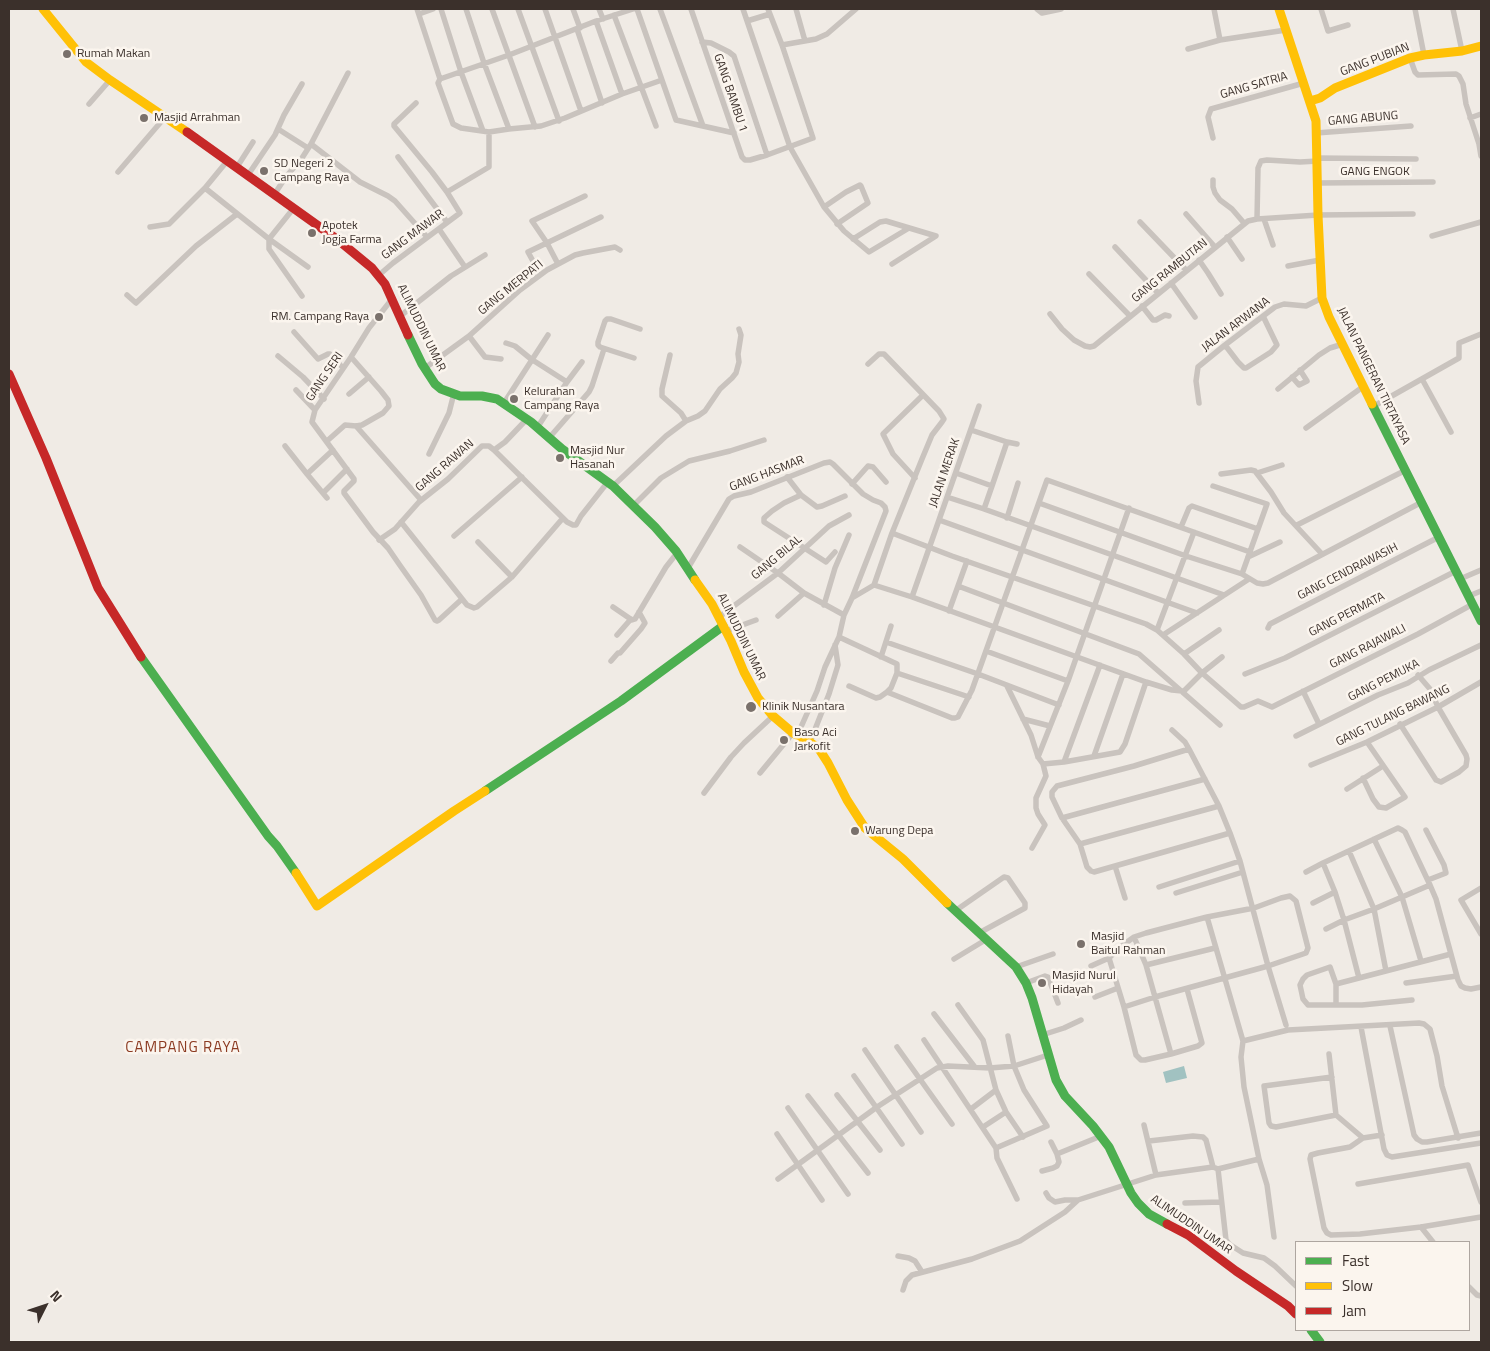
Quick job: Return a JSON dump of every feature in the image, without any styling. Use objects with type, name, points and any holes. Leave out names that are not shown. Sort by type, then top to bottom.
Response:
[{"type":"street","name":"ALIMUDDIN UMAR","points":[[43,9],[86,62],[166,116],[293,209],[350,248],[379,275],[392,299],[399,318],[434,384],[441,389],[460,396],[482,396],[504,403],[610,484],[634,505],[677,553],[709,598],[758,698],[773,716],[795,734],[819,749],[865,828],[902,859],[955,912],[1016,967],[1026,982],[1056,1080],[1066,1096],[1101,1136],[1116,1160],[1138,1203],[1149,1214],[1188,1235],[1236,1271],[1288,1306],[1295,1313]]},
{"type":"street","points":[[433,9],[418,11],[440,79],[438,83],[453,124],[461,128],[486,131],[535,127],[559,121],[622,94],[662,80]]},
{"type":"street","points":[[416,103],[394,126],[447,192],[489,167],[486,131],[462,72],[441,9]]},
{"type":"street","points":[[466,9],[509,128]]},
{"type":"street","points":[[492,9],[535,127]]},
{"type":"street","points":[[518,9],[559,121]]},
{"type":"street","points":[[544,9],[581,111]]},
{"type":"street","points":[[573,9],[602,103]]},
{"type":"street","points":[[599,9],[603,19]]},
{"type":"street","points":[[440,79],[532,47],[596,21],[635,9],[676,120],[734,133]]},
{"type":"street","points":[[660,9],[703,126]]},
{"type":"street","name":"GANG BAMBU 1","points":[[691,9],[744,160],[767,155]]},
{"type":"street","points":[[743,9],[790,147],[824,207],[837,224],[870,252],[909,228]]},
{"type":"street","points":[[796,9],[805,41]]},
{"type":"street","points":[[782,45],[816,39],[828,34],[856,9]]},
{"type":"street","points":[[1040,11],[1059,9]]},
{"type":"street","points":[[1214,9],[1220,40]]},
{"type":"street","name":"JALAN PANGERAN TIRTAYASA","points":[[1280,9],[1316,121],[1322,298],[1329,317],[1481,621]]},
{"type":"street","points":[[1322,9],[1328,31],[1348,25]]},
{"type":"street","points":[[1417,9],[1424,55]]},
{"type":"street","points":[[1453,9],[1462,51]]},
{"type":"street","points":[[702,42],[711,43],[734,56],[767,155],[810,140],[813,136],[769,11],[747,21]]},
{"type":"street","points":[[614,15],[656,126]]},
{"type":"street","points":[[596,21],[622,94]]},
{"type":"street","points":[[1188,49],[1220,40],[1286,30]]},
{"type":"street","name":"GANG PUBIAN","points":[[1310,101],[1320,98],[1335,88],[1410,58],[1462,51],[1481,46]]},
{"type":"street","points":[[1410,58],[1418,75],[1456,74],[1459,76],[1463,84],[1466,104],[1481,156]]},
{"type":"street","points":[[274,195],[310,146],[348,73]]},
{"type":"street","points":[[89,104],[110,80]]},
{"type":"street","name":"GANG SATRIA","points":[[1213,138],[1208,117],[1210,109],[1304,83]]},
{"type":"street","points":[[248,175],[278,130],[284,115],[302,84]]},
{"type":"street","points":[[1470,118],[1481,114]]},
{"type":"street","points":[[118,172],[166,116]]},
{"type":"street","name":"GANG ABUNG","points":[[1316,133],[1411,126]]},
{"type":"street","points":[[278,130],[310,146],[360,182],[395,201],[427,237]]},
{"type":"street","points":[[237,167],[254,142]]},
{"type":"street","points":[[398,158],[447,222]]},
{"type":"street","points":[[1257,219],[1258,168],[1261,161],[1300,162],[1317,160],[1416,159]]},
{"type":"street","points":[[150,227],[169,224],[205,188],[228,160]]},
{"type":"street","points":[[1213,180],[1215,193],[1220,200],[1232,209],[1244,223]]},
{"type":"street","name":"GANG ENGOK","points":[[1318,183],[1433,182]]},
{"type":"street","points":[[824,207],[846,192],[860,185],[862,186],[868,204],[837,224]]},
{"type":"street","points":[[205,188],[269,239],[308,267]]},
{"type":"street","name":"GANG MAWAR","points":[[379,275],[460,212],[447,192]]},
{"type":"street","points":[[558,264],[532,221],[585,196]]},
{"type":"street","points":[[293,209],[269,239],[268,249],[302,296]]},
{"type":"street","points":[[127,295],[136,303],[196,246],[237,214]]},
{"type":"street","points":[[1186,214],[1216,247]]},
{"type":"street","name":"GANG RAMBUTAN","points":[[1050,314],[1074,340],[1085,346],[1094,346],[1244,223],[1257,219],[1318,215],[1413,214]]},
{"type":"street","points":[[540,274],[528,252],[600,217]]},
{"type":"street","points":[[1264,219],[1273,245]]},
{"type":"street","points":[[853,239],[883,222],[936,236],[892,264]]},
{"type":"street","points":[[1140,222],[1186,270]]},
{"type":"street","points":[[1432,236],[1481,222]]},
{"type":"street","points":[[439,228],[465,267]]},
{"type":"street","points":[[1227,237],[1242,259]]},
{"type":"street","name":"GANG MERPATI","points":[[425,368],[469,336],[540,274],[575,255],[615,247],[620,250]]},
{"type":"street","points":[[1115,247],[1158,293]]},
{"type":"street","points":[[399,318],[451,276],[485,255]]},
{"type":"street","points":[[1199,260],[1221,294]]},
{"type":"street","points":[[1288,266],[1320,260]]},
{"type":"street","points":[[1089,274],[1130,316]]},
{"type":"street","points":[[1171,283],[1194,317]]},
{"type":"street","name":"JALAN ARWANA","points":[[1199,403],[1196,380],[1198,367],[1278,305],[1306,306],[1322,298]]},
{"type":"street","name":"GANG SERI","points":[[347,469],[312,422],[315,410],[369,328],[392,299]]},
{"type":"street","points":[[1142,306],[1153,320],[1165,315],[1169,316]]},
{"type":"street","points":[[1225,345],[1244,368],[1271,352],[1277,345],[1263,316]]},
{"type":"street","points":[[634,358],[604,349],[598,345],[598,342],[607,320],[611,319],[640,329]]},
{"type":"street","points":[[494,450],[570,524],[576,525],[581,516],[610,484],[666,436],[686,421],[705,411],[720,389],[736,373],[739,362],[741,335],[739,329]]},
{"type":"street","points":[[294,332],[318,359],[328,354],[343,368]]},
{"type":"street","points":[[1374,406],[1459,358],[1459,344],[1481,334]]},
{"type":"street","points":[[504,403],[548,335]]},
{"type":"street","points":[[469,336],[485,357],[500,359]]},
{"type":"street","points":[[506,343],[515,346],[531,359],[567,382]]},
{"type":"street","points":[[1278,389],[1319,355],[1330,348],[1343,344]]},
{"type":"street","points":[[550,438],[589,392],[604,349]]},
{"type":"street","points":[[852,598],[874,585],[892,533],[932,435],[944,418],[884,354],[879,354],[868,364]]},
{"type":"street","points":[[670,355],[662,396],[686,421]]},
{"type":"street","points":[[278,356],[303,376],[324,399]]},
{"type":"street","points":[[327,442],[345,425],[362,425],[383,413],[389,406],[388,400],[351,357]]},
{"type":"street","points":[[537,428],[582,362]]},
{"type":"street","points":[[1292,377],[1299,385],[1307,381],[1300,370]]},
{"type":"street","points":[[9,374],[46,458],[98,588],[146,665],[305,885],[317,906],[454,810],[489,789],[621,701],[723,625],[756,620]]},
{"type":"street","points":[[349,394],[369,377]]},
{"type":"street","points":[[1422,379],[1451,432]]},
{"type":"street","points":[[1306,428],[1364,386]]},
{"type":"street","points":[[296,390],[315,410]]},
{"type":"street","points":[[429,454],[450,412],[454,393]]},
{"type":"street","points":[[915,478],[894,454],[883,434],[923,395]]},
{"type":"street","name":"JALAN MERAK","points":[[912,597],[979,406]]},
{"type":"street","name":"GANG RAWAN","points":[[380,540],[388,535],[421,500],[448,479],[482,446],[488,446],[494,450],[505,442],[526,420]]},
{"type":"street","points":[[356,426],[421,500]]},
{"type":"street","points":[[971,430],[1017,444]]},
{"type":"street","points":[[634,505],[661,478],[689,461],[764,440]]},
{"type":"street","points":[[984,509],[1007,442]]},
{"type":"street","points":[[285,446],[325,495],[347,469],[354,481],[344,493],[414,584],[435,620],[439,620],[462,599]]},
{"type":"street","points":[[306,474],[333,450]]},
{"type":"street","name":"GANG HASMAR","points":[[688,568],[729,499],[734,496],[751,492],[830,462],[852,484]]},
{"type":"street","points":[[1257,473],[1282,465]]},
{"type":"street","points":[[760,773],[795,734],[817,692],[825,667],[839,637],[844,615],[886,508],[852,484],[868,466],[886,482]]},
{"type":"street","points":[[1222,474],[1251,470],[1257,473],[1284,513],[1322,554]]},
{"type":"street","points":[[1297,526],[1406,470]]},
{"type":"street","points":[[956,473],[992,486]]},
{"type":"street","points":[[454,536],[522,477]]},
{"type":"street","points":[[787,477],[802,495],[817,507],[845,496]]},
{"type":"street","points":[[887,692],[955,718],[958,717],[978,674],[1046,481],[1048,480],[1181,527],[1249,554],[1280,542]]},
{"type":"street","points":[[1007,518],[1018,483]]},
{"type":"street","points":[[1213,486],[1267,504],[1242,574]]},
{"type":"street","points":[[802,495],[772,510],[763,520],[765,524],[826,562],[835,552]]},
{"type":"street","points":[[947,497],[1224,595]]},
{"type":"street","points":[[1039,503],[1242,574],[1257,583],[1268,583],[1422,502]]},
{"type":"street","points":[[1181,527],[1189,508],[1192,506],[1258,529]]},
{"type":"street","points":[[1038,757],[1068,680],[1129,508]]},
{"type":"street","name":"GANG BILAL","points":[[723,625],[829,526],[849,515]]},
{"type":"street","points":[[401,522],[468,606],[475,608],[512,577],[564,518]]},
{"type":"street","points":[[939,520],[1197,613]]},
{"type":"street","points":[[1157,630],[1194,532]]},
{"type":"street","points":[[892,533],[1146,624],[1163,635],[1202,673]]},
{"type":"street","points":[[824,605],[835,568],[849,535]]},
{"type":"street","name":"GANG CENDRAWASIH","points":[[1268,628],[1270,624],[1439,537]]},
{"type":"street","points":[[478,542],[512,577]]},
{"type":"street","points":[[740,548],[804,593],[844,615]]},
{"type":"street","points":[[618,636],[631,619],[635,619],[640,612],[664,570],[677,553]]},
{"type":"street","points":[[949,611],[967,561]]},
{"type":"street","name":"GANG PERMATA","points":[[1245,674],[1285,658],[1458,575],[1481,570]]},
{"type":"street","points":[[1163,635],[1249,578]]},
{"type":"street","points":[[874,585],[1146,682],[1182,692]]},
{"type":"street","points":[[958,586],[1139,654],[1220,725]]},
{"type":"street","name":"GANG RAJAWALI","points":[[1202,673],[1240,706],[1244,707],[1258,701],[1272,707],[1418,634],[1471,600],[1481,590]]},
{"type":"street","points":[[778,616],[804,593]]},
{"type":"street","points":[[613,606],[631,619]]},
{"type":"street","points":[[611,661],[625,648],[645,622],[640,612]]},
{"type":"street","points":[[881,656],[891,626]]},
{"type":"street","points":[[1184,654],[1219,630]]},
{"type":"street","points":[[839,637],[897,663],[897,673],[894,682],[887,692],[876,698],[849,686]]},
{"type":"street","points":[[886,642],[1059,704]]},
{"type":"street","name":"GANG PEMUKA","points":[[1296,736],[1378,695],[1408,683],[1418,675],[1481,645]]},
{"type":"street","points":[[810,742],[838,665],[835,646]]},
{"type":"street","points":[[986,651],[1068,680]]},
{"type":"street","points":[[1182,692],[1222,657]]},
{"type":"street","points":[[1064,762],[1100,665]]},
{"type":"street","points":[[897,673],[969,696]]},
{"type":"street","points":[[1094,756],[1123,674]]},
{"type":"street","points":[[1400,724],[1436,780],[1441,782],[1466,766],[1467,759],[1430,689],[1418,675]]},
{"type":"street","points":[[1043,764],[1120,752],[1146,682]]},
{"type":"street","name":"GANG TULANG BAWANG","points":[[1311,765],[1367,742],[1400,724],[1438,707],[1481,682]]},
{"type":"street","points":[[1006,686],[1023,719],[1038,757],[1043,764],[1046,776],[1036,798],[1038,814],[1046,825],[1032,848]]},
{"type":"street","points":[[1303,691],[1319,724]]},
{"type":"street","points":[[704,793],[731,757],[773,716]]},
{"type":"street","points":[[1023,719],[1050,726]]},
{"type":"street","points":[[1172,730],[1185,742],[1189,749],[1219,806],[1230,833],[1254,908],[1268,966],[1286,1025]]},
{"type":"street","points":[[1363,778],[1379,807],[1386,808],[1405,797],[1367,742]]},
{"type":"street","points":[[1189,749],[1134,766],[1057,786],[1052,792],[1052,797],[1062,818],[1080,844],[1091,871],[1115,866],[1230,833]]},
{"type":"street","points":[[1347,789],[1383,766]]},
{"type":"street","points":[[1062,818],[1205,779]]},
{"type":"street","points":[[1080,844],[1219,806]]},
{"type":"street","points":[[1306,872],[1398,828],[1402,830],[1429,882],[1460,984],[1465,988],[1471,989],[1481,987]]},
{"type":"street","points":[[1326,929],[1402,897],[1446,872],[1426,830]]},
{"type":"street","points":[[1374,839],[1402,897],[1421,961]]},
{"type":"street","points":[[1349,851],[1374,909],[1386,971]]},
{"type":"street","points":[[1159,887],[1240,861]]},
{"type":"street","points":[[1323,863],[1344,920],[1359,978]]},
{"type":"street","points":[[1115,866],[1125,898]]},
{"type":"street","points":[[1176,893],[1243,872]]},
{"type":"street","points":[[954,959],[983,936],[1022,911],[1026,906],[1017,890],[1006,877],[955,912]]},
{"type":"street","points":[[1481,888],[1461,900],[1481,934]]},
{"type":"street","points":[[1313,903],[1335,892]]},
{"type":"street","points":[[1091,966],[1109,958],[1134,937],[1207,917],[1254,908],[1281,898],[1290,896],[1296,901],[1308,948],[1306,953],[1268,966],[1124,1007]]},
{"type":"street","points":[[1207,917],[1242,1041],[1241,1057],[1244,1087],[1259,1160],[1267,1185],[1274,1237]]},
{"type":"street","points":[[1134,937],[1146,965],[1171,1054]]},
{"type":"street","points":[[1146,965],[1215,948]]},
{"type":"street","points":[[1016,967],[1053,954]]},
{"type":"street","points":[[1336,984],[1451,954]]},
{"type":"street","points":[[1109,958],[1136,1055],[1139,1058],[1146,1060],[1198,1046],[1202,1043],[1188,988]]},
{"type":"street","points":[[1336,1005],[1336,984],[1330,967],[1303,979],[1300,985],[1303,998],[1308,1004],[1319,1006],[1362,1005],[1412,1000]]},
{"type":"street","points":[[1026,982],[1044,976],[1048,977],[1058,1003]]},
{"type":"street","points":[[1406,983],[1457,976]]},
{"type":"street","points":[[1096,996],[1118,988]]},
{"type":"street","points":[[958,1005],[983,1040],[996,1090],[1006,1112],[1023,1136]]},
{"type":"street","points":[[934,1014],[974,1066]]},
{"type":"street","points":[[1042,1035],[1081,1020]]},
{"type":"street","points":[[1242,1041],[1288,1030],[1424,1024],[1430,1030],[1442,1086],[1458,1138]]},
{"type":"street","points":[[1361,1026],[1387,1155],[1392,1158],[1481,1143]]},
{"type":"street","points":[[1390,1026],[1414,1135],[1417,1139],[1422,1142],[1481,1133]]},
{"type":"street","points":[[996,1148],[1047,1126],[1024,1090],[1014,1066],[1008,1036]]},
{"type":"street","points":[[924,1040],[996,1148],[997,1158],[1017,1199]]},
{"type":"street","points":[[897,1047],[952,1124]]},
{"type":"street","points":[[865,1050],[922,1132]]},
{"type":"street","points":[[1329,1054],[1336,1115],[1363,1138]]},
{"type":"street","points":[[778,1179],[818,1152],[877,1107],[934,1070],[942,1067],[974,1066],[990,1068],[1014,1066],[1048,1055]]},
{"type":"street","points":[[854,1076],[902,1144]]},
{"type":"street","points":[[1332,1076],[1264,1086],[1267,1118],[1268,1123],[1276,1127],[1336,1115]]},
{"type":"street","points":[[971,1109],[996,1090]]},
{"type":"street","points":[[837,1095],[880,1150]]},
{"type":"street","points":[[808,1096],[868,1173]]},
{"type":"street","points":[[788,1108],[848,1194]]},
{"type":"street","points":[[983,1127],[1006,1112]]},
{"type":"street","points":[[1144,1125],[1156,1176]]},
{"type":"street","points":[[776,1134],[822,1200]]},
{"type":"street","points":[[1382,1135],[1363,1138],[1350,1147],[1318,1152],[1311,1155],[1310,1159],[1324,1228],[1327,1233],[1331,1235],[1360,1234],[1422,1227],[1481,1217]]},
{"type":"street","points":[[1057,1154],[1101,1136]]},
{"type":"street","points":[[1149,1140],[1203,1137],[1206,1140],[1215,1168],[1226,1240],[1243,1253],[1264,1258],[1295,1285]]},
{"type":"street","points":[[1042,1171],[1058,1165],[1059,1160],[1051,1142]]},
{"type":"street","points":[[1046,1193],[1055,1202],[1078,1200],[1156,1176],[1259,1160]]},
{"type":"street","points":[[1358,1184],[1468,1165],[1481,1202]]},
{"type":"street","points":[[903,1290],[908,1278],[912,1275],[972,1259],[1020,1241],[1065,1212],[1078,1200]]},
{"type":"street","points":[[1185,1202],[1221,1202]]},
{"type":"street","points":[[1422,1227],[1432,1241]]},
{"type":"street","points":[[898,1256],[915,1261],[922,1272]]},
{"type":"street","points":[[1470,1288],[1477,1295],[1481,1296]]},
{"type":"street","points":[[1312,1331],[1320,1342]]},
{"type":"water","points":[[1184,1066],[1187,1078],[1166,1083],[1163,1072]]},
{"type":"traffic: fast","points":[[408,335],[422,364],[435,384],[441,389],[460,396],[482,396],[497,399],[531,422],[562,449],[613,486],[655,527],[676,551],[695,580]]},
{"type":"traffic: fast","points":[[1372,404],[1481,621]]},
{"type":"traffic: fast","points":[[485,791],[621,701],[723,626]]},
{"type":"traffic: fast","points":[[141,657],[296,873]]},
{"type":"traffic: fast","points":[[947,903],[1016,967],[1026,983],[1032,998],[1056,1080],[1065,1096],[1093,1126],[1109,1147],[1131,1193],[1138,1203],[1149,1214],[1167,1224]]},
{"type":"traffic: fast","points":[[1312,1331],[1320,1342]]},
{"type":"traffic: slow","points":[[43,9],[86,62],[187,132]]},
{"type":"traffic: slow","points":[[1279,9],[1316,121],[1322,298],[1329,317],[1372,404]]},
{"type":"traffic: slow","points":[[1310,101],[1320,98],[1335,88],[1410,58],[1462,51],[1481,46]]},
{"type":"traffic: slow","points":[[695,580],[712,604],[758,698],[773,716],[793,733],[819,749],[865,828],[903,859],[947,903]]},
{"type":"traffic: slow","points":[[296,873],[317,906],[485,791]]},
{"type":"traffic: jam","points":[[187,132],[338,240],[372,268],[385,284],[408,335]]},
{"type":"traffic: jam","points":[[9,374],[46,458],[98,588],[141,657]]},
{"type":"traffic: jam","points":[[1167,1224],[1188,1235],[1236,1271],[1288,1306],[1295,1313]]},
{"type":"place","name":"Rumah Makan","points":[[67,54]]},
{"type":"place","name":"Masjid Arrahman","points":[[144,118]]},
{"type":"place","name":"SD Negeri 2 Campang Raya","points":[[264,171]]},
{"type":"place","name":"Apotek Jogja Farma","points":[[312,233]]},
{"type":"place","name":"RM. Campang Raya","points":[[379,317]]},
{"type":"place","name":"Kelurahan Campang Raya","points":[[514,399]]},
{"type":"place","name":"Masjid Nur Hasanah","points":[[560,458]]},
{"type":"place","name":"Klinik Nusantara","points":[[751,707]]},
{"type":"place","name":"Baso Aci Jarkofit","points":[[784,740]]},
{"type":"place","name":"Warung Depa","points":[[855,831]]},
{"type":"place","name":"Masjid Baitul Rahman","points":[[1081,944]]},
{"type":"place","name":"Masjid Nurul Hidayah","points":[[1042,983]]},
{"type":"district","name":"CAMPANG RAYA","points":[[183,1048]]}]
